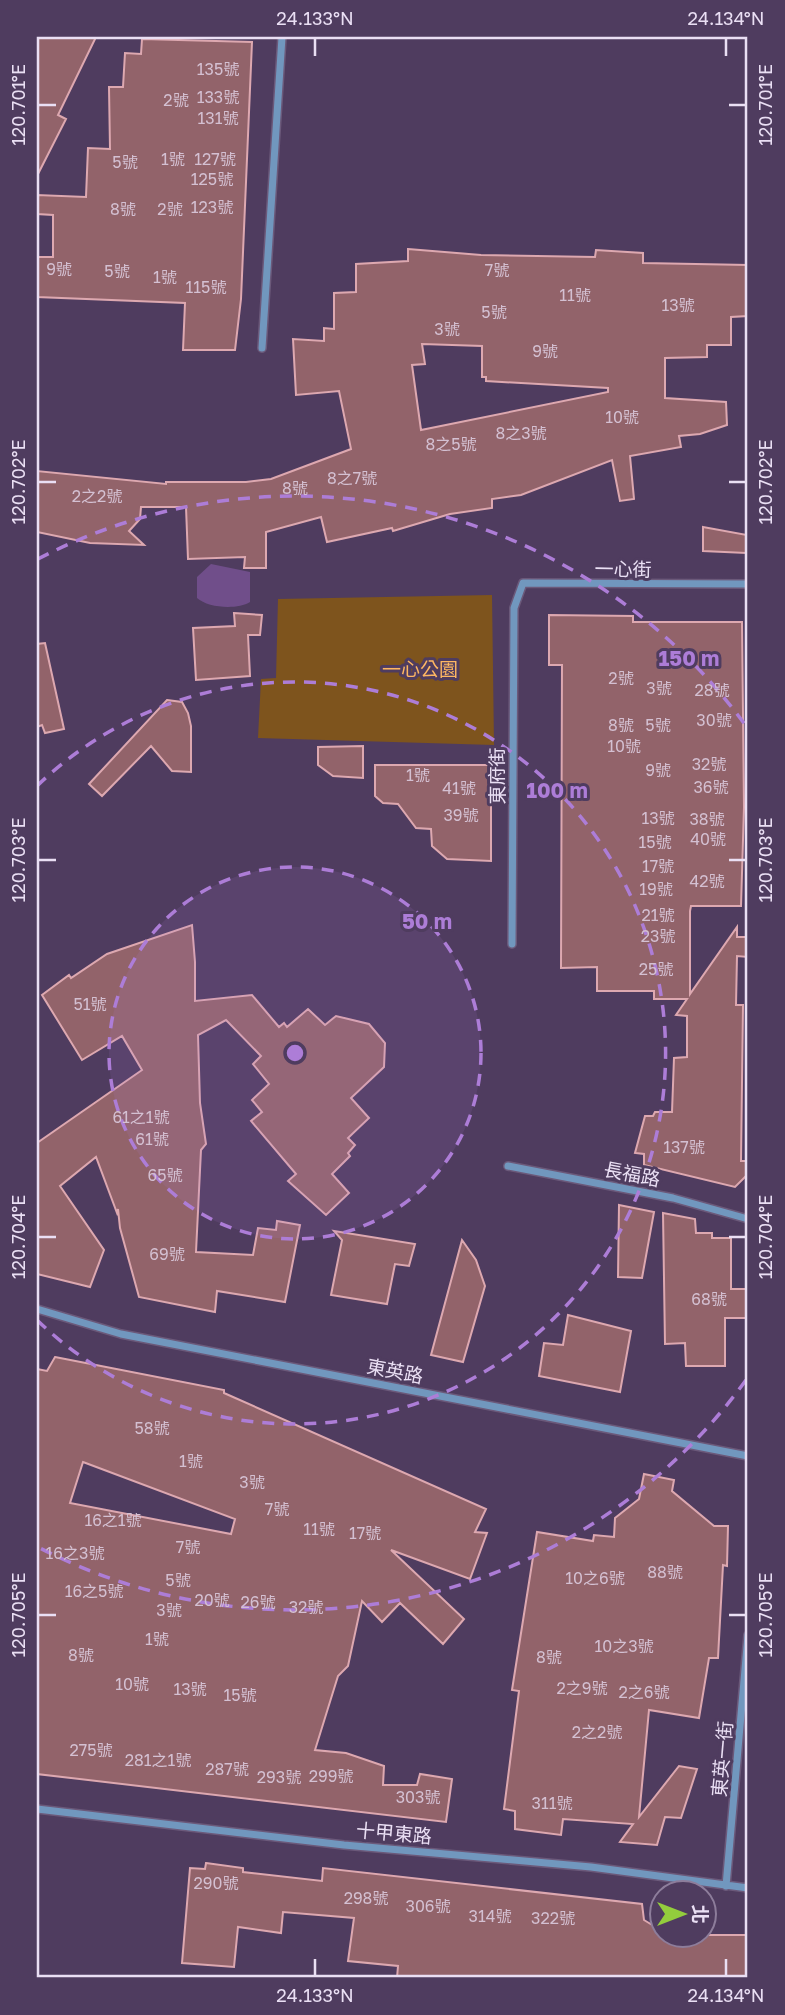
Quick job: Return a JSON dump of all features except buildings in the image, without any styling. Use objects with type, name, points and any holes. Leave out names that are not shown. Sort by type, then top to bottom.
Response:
[{"type":"street","points":[[262,348],[282,37]]},
{"type":"street","name":"一心街","points":[[514,608],[523,583],[748,584]]},
{"type":"street","name":"東府街","points":[[512,944],[514,608]]},
{"type":"street","name":"長福路","points":[[508,1166],[673,1198],[748,1219]]},
{"type":"street","name":"東英路","points":[[37,1309],[121,1334],[748,1456]]},
{"type":"street","name":"東英一街","points":[[726,1886],[748,1635]]},
{"type":"street","name":"十甲東路","points":[[37,1809],[344,1845],[591,1867],[748,1888]]},
{"type":"green space","name":"一心公園","points":[[492,595],[494,745],[258,738],[261,679],[276,678],[278,599]]},
{"type":"shaded area","points":[[211,564],[250,572],[250,602],[223,607],[197,598],[197,577]]}]
